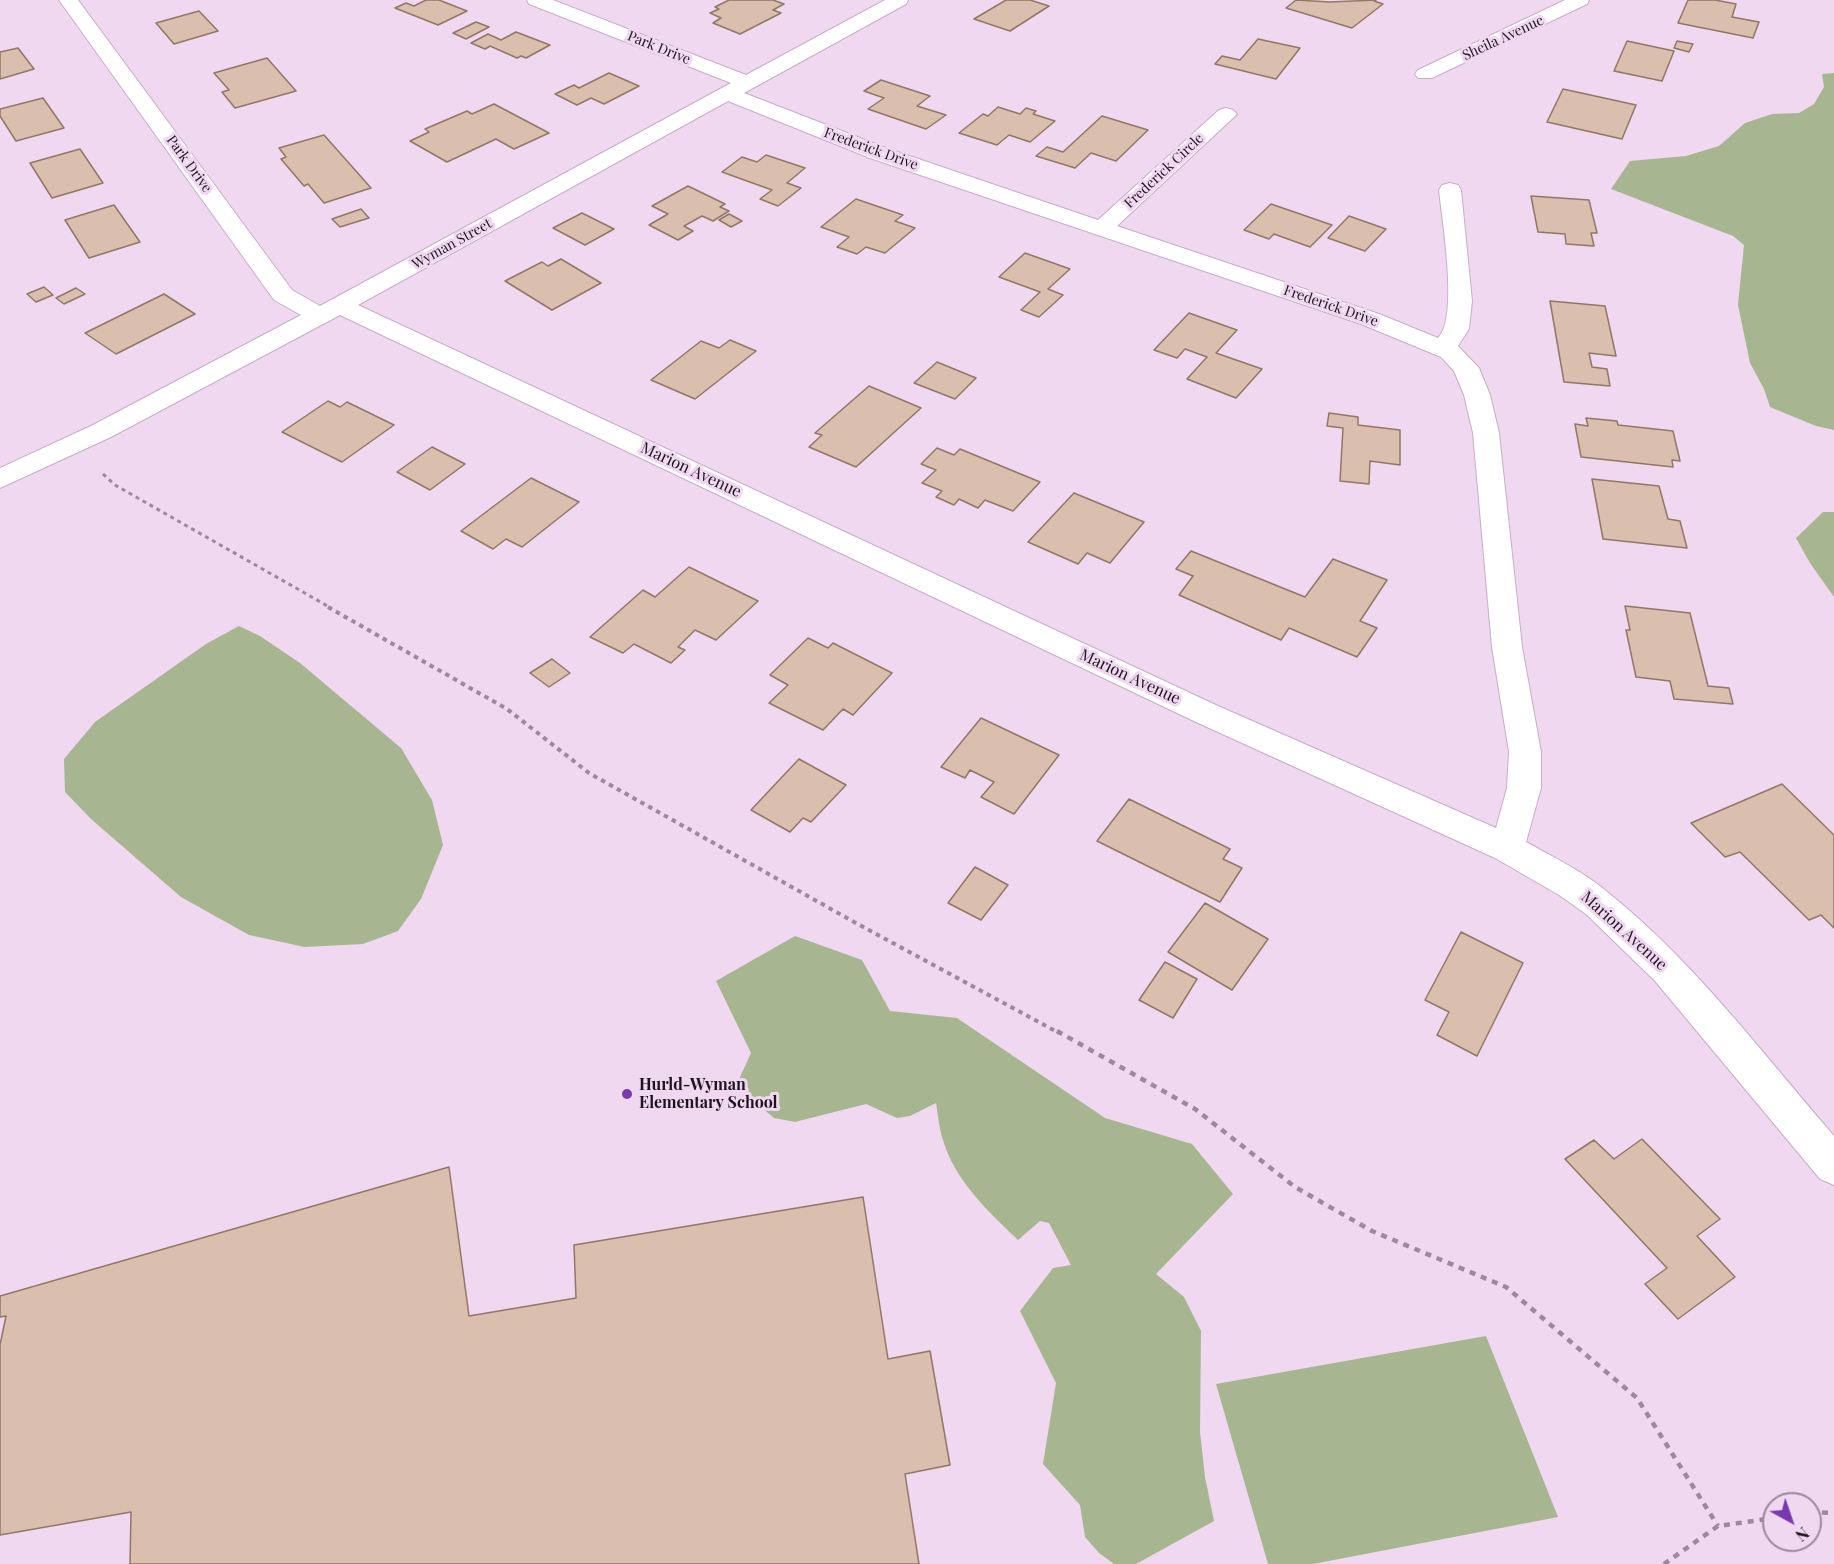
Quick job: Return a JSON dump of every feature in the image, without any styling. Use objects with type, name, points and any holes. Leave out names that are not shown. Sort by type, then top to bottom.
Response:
[{"type":"street","name":"Park Drive","points":[[68,0],[283,295],[330,310]]},
{"type":"street","name":"Park Drive","points":[[536,0],[738,88]]},
{"type":"street","name":"Wyman Street","points":[[0,479],[102,430],[330,310],[899,0]]},
{"type":"street","name":"Sheila Avenue","points":[[1425,74],[1580,0]]},
{"type":"street","name":"Frederick Drive","points":[[738,88],[879,153],[1370,319],[1442,347],[1457,357],[1466,368],[1486,433],[1507,647],[1525,752],[1524,788],[1507,848]]},
{"type":"street","name":"Frederick Circle","points":[[1102,228],[1226,114]]},
{"type":"street","points":[[1442,347],[1456,331],[1460,311],[1450,190]]},
{"type":"street","name":"Marion Avenue","points":[[330,310],[1207,714],[1507,848],[1571,885],[1598,904],[1668,970],[1834,1166]]},
{"type":"path","points":[[101,472],[115,485],[200,536],[507,709],[589,773],[854,922],[1195,1109],[1295,1187],[1372,1231],[1506,1287],[1637,1398],[1718,1526]]},
{"type":"path","points":[[1664,1564],[1718,1526],[1762,1520]]},
{"type":"green space","points":[[1834,73],[1834,430],[1816,426],[1770,407],[1764,389],[1750,363],[1738,305],[1744,245],[1733,236],[1611,189],[1630,161],[1686,156],[1719,146],[1745,123],[1772,114],[1799,113],[1814,104],[1824,87],[1822,74]]},
{"type":"green space","points":[[1823,512],[1834,512],[1834,597],[1796,538]]},
{"type":"green space","points":[[239,626],[260,636],[300,663],[401,748],[432,800],[443,845],[421,899],[398,931],[363,944],[305,947],[249,935],[181,897],[91,819],[65,792],[64,759],[95,722],[206,644]]},
{"type":"green space","points":[[795,936],[862,960],[890,1011],[957,1018],[1105,1118],[1192,1144],[1233,1194],[1156,1274],[1184,1297],[1201,1331],[1200,1432],[1205,1477],[1214,1521],[1136,1564],[1114,1564],[1099,1553],[1085,1537],[1080,1505],[1043,1464],[1056,1383],[1020,1311],[1053,1268],[1071,1265],[1049,1223],[1040,1221],[1018,1240],[995,1218],[964,1182],[948,1155],[940,1131],[936,1103],[910,1116],[897,1118],[866,1104],[795,1122],[774,1118],[736,1086],[751,1053],[716,981]]},
{"type":"green space","points":[[1486,1336],[1558,1517],[1313,1564],[1268,1564],[1216,1384]]},
{"type":"building","points":[[426,0],[439,0],[467,11],[438,25],[395,8],[406,3],[414,6]]},
{"type":"building","points":[[729,0],[773,0],[784,4],[773,10],[781,13],[740,34],[713,23],[721,18],[710,13],[719,9],[715,7]]},
{"type":"building","points":[[1006,0],[1030,0],[1049,6],[1010,31],[974,19]]},
{"type":"building","points":[[1296,0],[1330,2],[1376,0],[1374,1],[1383,4],[1352,28],[1286,8]]},
{"type":"building","points":[[1688,0],[1715,0],[1736,4],[1732,17],[1759,22],[1753,38],[1678,23]]},
{"type":"building","points":[[199,11],[218,31],[174,44],[156,23]]},
{"type":"building","points":[[476,22],[489,27],[466,39],[453,33]]},
{"type":"building","points":[[516,32],[550,45],[526,58],[521,56],[517,58],[490,46],[485,49],[471,43],[488,34],[501,40]]},
{"type":"building","points":[[1258,39],[1300,48],[1276,79],[1215,64],[1222,56],[1240,60]]},
{"type":"building","points":[[1627,41],[1674,51],[1662,81],[1614,71]]},
{"type":"building","points":[[1677,41],[1693,44],[1689,52],[1674,48]]},
{"type":"building","points":[[18,48],[34,69],[0,79],[0,52]]},
{"type":"building","points":[[267,58],[296,91],[235,108],[222,92],[229,90],[214,73]]},
{"type":"building","points":[[609,73],[639,86],[604,104],[591,98],[577,105],[555,94],[574,85],[579,88]]},
{"type":"building","points":[[881,80],[930,96],[917,106],[946,115],[926,129],[868,109],[884,98],[864,91]]},
{"type":"building","points":[[1563,89],[1636,105],[1622,139],[1547,122]]},
{"type":"building","points":[[43,98],[64,128],[16,141],[0,116],[0,109]]},
{"type":"building","points":[[494,104],[549,133],[514,149],[496,139],[447,162],[410,141],[429,132],[425,129],[467,111],[472,114]]},
{"type":"building","points":[[998,107],[1020,114],[1026,108],[1036,111],[1033,114],[1055,121],[1030,142],[1009,135],[997,145],[959,133],[983,114],[988,116]]},
{"type":"building","points":[[1102,116],[1148,130],[1116,161],[1091,153],[1075,168],[1036,156],[1047,147],[1063,152]]},
{"type":"building","points":[[324,135],[371,188],[324,203],[308,184],[304,186],[281,159],[286,157],[279,148]]},
{"type":"building","points":[[80,149],[103,183],[52,198],[30,163]]},
{"type":"building","points":[[766,155],[805,168],[787,183],[801,188],[778,206],[760,199],[772,190],[722,172],[742,157],[757,162]]},
{"type":"building","points":[[688,186],[725,204],[720,207],[729,211],[713,221],[702,216],[684,226],[693,231],[678,240],[649,225],[668,214],[652,206]]},
{"type":"building","points":[[1531,196],[1589,200],[1597,233],[1591,233],[1594,246],[1566,244],[1565,234],[1538,232]]},
{"type":"building","points":[[856,199],[903,215],[895,221],[915,228],[885,253],[866,247],[857,254],[837,247],[849,237],[821,227]]},
{"type":"building","points":[[1271,204],[1332,225],[1310,247],[1274,234],[1269,239],[1244,230]]},
{"type":"building","points":[[114,205],[140,242],[89,258],[65,220]]},
{"type":"building","points":[[361,209],[369,218],[340,227],[332,219]]},
{"type":"building","points":[[582,213],[614,229],[585,245],[553,228]]},
{"type":"building","points":[[729,214],[742,221],[731,227],[719,220]]},
{"type":"building","points":[[1349,216],[1386,229],[1365,251],[1328,238]]},
{"type":"building","points":[[1025,253],[1070,269],[1048,289],[1063,295],[1039,317],[1021,310],[1040,292],[999,277]]},
{"type":"building","points":[[561,259],[601,283],[552,310],[505,281],[542,262],[548,266]]},
{"type":"building","points":[[44,287],[53,295],[36,302],[27,294]]},
{"type":"building","points":[[76,288],[85,294],[64,304],[56,298]]},
{"type":"building","points":[[164,294],[195,314],[116,354],[85,333]]},
{"type":"building","points":[[1550,301],[1605,306],[1616,356],[1589,353],[1592,367],[1607,369],[1610,386],[1564,382]]},
{"type":"building","points":[[1189,313],[1237,330],[1216,353],[1262,369],[1236,398],[1187,379],[1207,357],[1185,349],[1177,358],[1154,350]]},
{"type":"building","points":[[730,340],[756,351],[695,399],[651,380],[701,341],[719,348]]},
{"type":"building","points":[[937,362],[976,378],[955,399],[914,383]]},
{"type":"building","points":[[869,386],[921,408],[856,467],[809,447],[822,435],[815,433]]},
{"type":"building","points":[[328,401],[340,407],[347,402],[394,425],[342,462],[282,432]]},
{"type":"building","points":[[1329,413],[1358,417],[1358,425],[1400,430],[1400,465],[1370,461],[1369,484],[1340,481],[1343,428],[1327,426]]},
{"type":"building","points":[[1586,418],[1617,421],[1618,425],[1673,431],[1680,461],[1672,460],[1673,467],[1581,457],[1575,424],[1588,426]]},
{"type":"building","points":[[432,447],[465,464],[430,490],[397,472]]},
{"type":"building","points":[[937,448],[954,455],[960,449],[1040,482],[1013,511],[985,500],[978,508],[959,499],[954,505],[936,497],[942,491],[922,483],[936,470],[921,464]]},
{"type":"building","points":[[531,478],[579,502],[522,547],[506,539],[493,549],[461,531]]},
{"type":"building","points":[[1592,479],[1659,486],[1668,519],[1680,521],[1687,548],[1603,539]]},
{"type":"building","points":[[1074,493],[1144,522],[1110,563],[1087,553],[1078,564],[1028,542]]},
{"type":"building","points":[[1191,551],[1305,597],[1333,559],[1387,580],[1360,621],[1377,628],[1357,657],[1289,628],[1281,640],[1179,595],[1193,576],[1176,569]]},
{"type":"building","points":[[689,567],[758,601],[716,640],[695,630],[678,647],[685,650],[671,663],[634,644],[623,653],[590,637],[643,590],[655,597]]},
{"type":"building","points":[[1625,606],[1690,613],[1708,686],[1729,688],[1733,704],[1674,699],[1670,681],[1636,677],[1626,630],[1630,630]]},
{"type":"building","points":[[808,638],[828,648],[833,643],[892,673],[853,715],[843,709],[823,730],[769,703],[788,685],[770,675]]},
{"type":"building","points":[[552,659],[570,673],[549,687],[530,673]]},
{"type":"building","points":[[981,718],[1059,755],[1014,814],[981,797],[994,782],[970,770],[965,778],[941,767]]},
{"type":"building","points":[[799,759],[846,785],[811,822],[803,818],[790,832],[751,810]]},
{"type":"building","points":[[1782,784],[1834,835],[1834,928],[1821,915],[1809,920],[1740,852],[1725,857],[1691,823]]},
{"type":"building","points":[[1129,799],[1230,849],[1223,859],[1242,868],[1220,902],[1097,841]]},
{"type":"building","points":[[975,867],[1008,885],[981,920],[948,903]]},
{"type":"building","points":[[1205,903],[1268,939],[1232,990],[1168,952]]},
{"type":"building","points":[[1461,932],[1523,963],[1477,1056],[1437,1035],[1449,1012],[1425,1000]]},
{"type":"building","points":[[1165,962],[1197,979],[1173,1018],[1139,1000]]},
{"type":"building","points":[[1642,1139],[1720,1219],[1697,1236],[1735,1277],[1678,1319],[1645,1284],[1667,1268],[1565,1159],[1594,1140],[1614,1159]]},
{"type":"building","points":[[449,1167],[469,1316],[576,1298],[574,1245],[863,1197],[888,1359],[930,1351],[950,1465],[905,1474],[919,1564],[130,1564],[131,1512],[0,1535],[0,1345],[6,1316],[0,1317],[0,1296]]},
{"type":"place","name":"Hurld-Wyman Elementary School","points":[[627,1094]]}]
